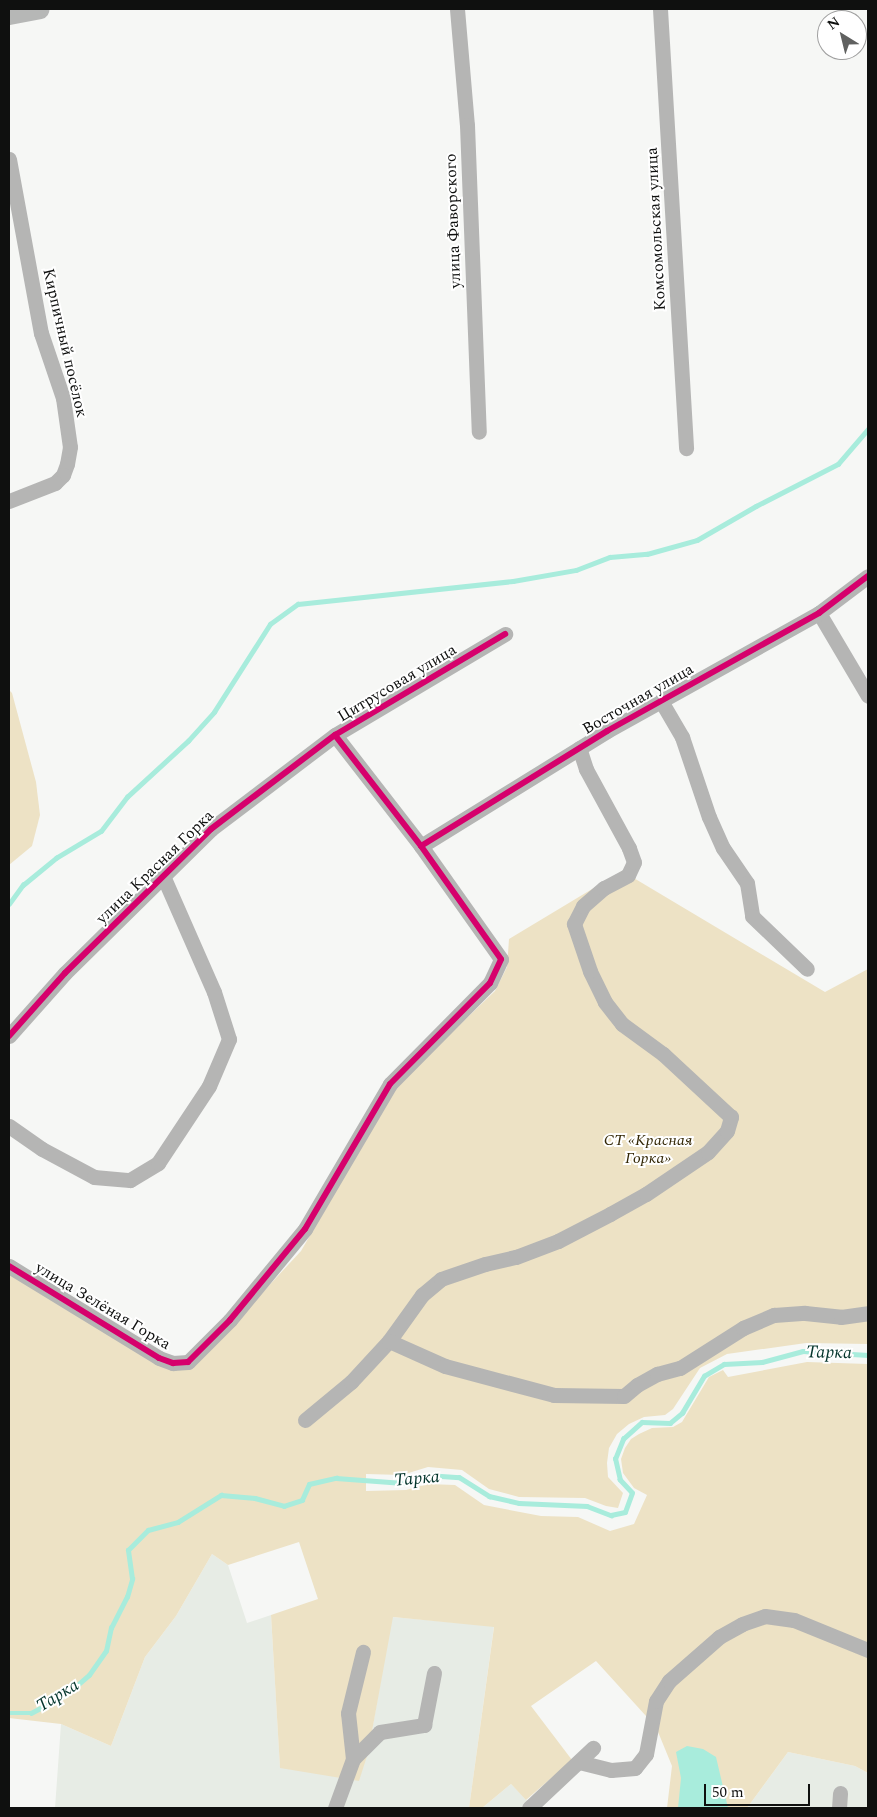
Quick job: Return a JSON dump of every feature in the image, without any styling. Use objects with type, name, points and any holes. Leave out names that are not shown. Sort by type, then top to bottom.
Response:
[{"type":"main road","points":[[9,15],[39,9]]},
{"type":"street","name":"улица Фаворского","points":[[457,9],[467,125],[479,432]]},
{"type":"street","name":"Комсомольская улица","points":[[660,9],[686,448]]},
{"type":"street","name":"Кирпичный посёлок","points":[[9,159],[41,333],[63,398],[70,447],[68,464],[63,475],[55,482],[9,501]]},
{"type":"street","name":"Восточная улица","points":[[421,846],[579,748],[819,613],[868,576]]},
{"type":"street","points":[[819,613],[868,696]]},
{"type":"street","name":"Цитрусовая улица","points":[[306,1229],[390,1084],[490,983],[501,959],[421,846],[336,735],[505,634]]},
{"type":"street","points":[[661,701],[682,737],[723,848],[747,883],[752,916],[807,969]]},
{"type":"street","name":"улица Красная Горка","points":[[9,1036],[65,973],[211,829],[336,735]]},
{"type":"street","points":[[305,1420],[352,1382],[388,1341],[422,1295],[441,1279],[485,1264],[516,1257],[558,1241],[646,1194],[708,1152],[728,1131],[731,1117],[663,1054],[622,1024],[605,1002],[590,971],[574,924],[584,906],[604,888],[628,875],[634,862],[629,848],[586,769],[579,748]]},
{"type":"street","points":[[9,1126],[42,1149],[94,1177],[130,1180],[158,1163],[209,1086],[229,1039],[214,992],[163,876]]},
{"type":"street","name":"улица Зелёная Горка","points":[[9,1266],[159,1358],[173,1363],[188,1362],[230,1320],[306,1229]]},
{"type":"street","points":[[388,1341],[445,1366],[554,1395],[624,1396],[637,1385],[657,1374],[680,1368],[743,1328],[774,1315],[805,1313],[840,1317],[868,1313]]},
{"type":"street","points":[[579,1762],[611,1770],[635,1768],[646,1754],[656,1701],[669,1680],[719,1637],[742,1624],[765,1616],[794,1620],[868,1650]]},
{"type":"street","points":[[353,1759],[348,1713],[363,1652]]},
{"type":"street","points":[[335,1808],[353,1759],[380,1732],[424,1725],[434,1673]]},
{"type":"street","points":[[529,1808],[593,1748]]},
{"type":"street","points":[[840,1793],[840,1808]]},
{"type":"shaded area","points":[[212,1554],[228,1565],[247,1623],[271,1615],[280,1767],[368,1753],[392,1617],[494,1626],[469,1808],[55,1808],[61,1724],[111,1746],[145,1657],[176,1616]]},
{"type":"shaded area","points":[[687,1746],[703,1749],[716,1757],[728,1808],[678,1808],[681,1778],[676,1752]]},
{"type":"shaded area","points":[[788,1752],[855,1766],[868,1773],[868,1808],[747,1808]]},
{"type":"shaded area","points":[[511,1784],[534,1808],[482,1808]]},
{"type":"green space","points":[[9,690],[12,693],[36,782],[40,815],[32,846],[9,865]]},
{"type":"green space","name":"СТ «Красная Горка»","points":[[622,871],[825,992],[868,969],[868,1344],[806,1343],[727,1354],[700,1368],[673,1409],[665,1415],[644,1417],[629,1424],[617,1434],[609,1448],[607,1463],[608,1477],[623,1493],[618,1508],[606,1506],[585,1498],[519,1497],[489,1489],[462,1470],[428,1467],[402,1475],[366,1474],[366,1491],[406,1490],[427,1484],[455,1485],[484,1505],[541,1516],[578,1517],[610,1531],[634,1524],[647,1495],[634,1488],[623,1473],[621,1459],[625,1448],[631,1439],[652,1428],[673,1427],[682,1422],[709,1377],[723,1370],[728,1377],[807,1362],[868,1364],[868,1773],[855,1766],[788,1752],[747,1808],[667,1808],[672,1766],[656,1727],[596,1661],[531,1706],[572,1760],[526,1800],[511,1784],[482,1808],[469,1808],[494,1627],[393,1617],[368,1753],[359,1781],[280,1768],[271,1615],[318,1599],[299,1542],[228,1565],[212,1554],[176,1616],[145,1657],[111,1746],[61,1724],[9,1718],[9,1273],[172,1369],[211,1348],[301,1251],[398,1084],[495,991],[507,967],[509,939]]},
{"type":"waterway","points":[[9,904],[23,885],[56,858],[101,831],[127,797],[188,741],[214,712],[270,624],[298,604],[513,581],[576,570],[610,557],[647,554],[697,540],[756,506],[838,464],[868,429]]},
{"type":"waterway","name":"Тарка","points":[[9,1713],[31,1713],[67,1694],[89,1675],[106,1651],[111,1628],[127,1597],[132,1579],[128,1550],[148,1530],[178,1522],[221,1495],[255,1498],[284,1506],[302,1500],[309,1484],[336,1478],[403,1483],[427,1475],[459,1477],[489,1496],[519,1503],[587,1506],[611,1515],[625,1512],[632,1493],[620,1480],[615,1459],[623,1439],[642,1422],[670,1423],[682,1413],[704,1376],[724,1364],[762,1362],[803,1351],[868,1355]]},
{"type":"cycle path","points":[[421,846],[607,731],[819,613],[868,576]]},
{"type":"cycle path","points":[[9,1266],[159,1358],[173,1363],[188,1362],[230,1320],[305,1229],[390,1084],[490,983],[501,959],[421,846],[335,735],[505,634]]},
{"type":"cycle path","points":[[9,1036],[65,973],[211,829],[335,735]]}]
